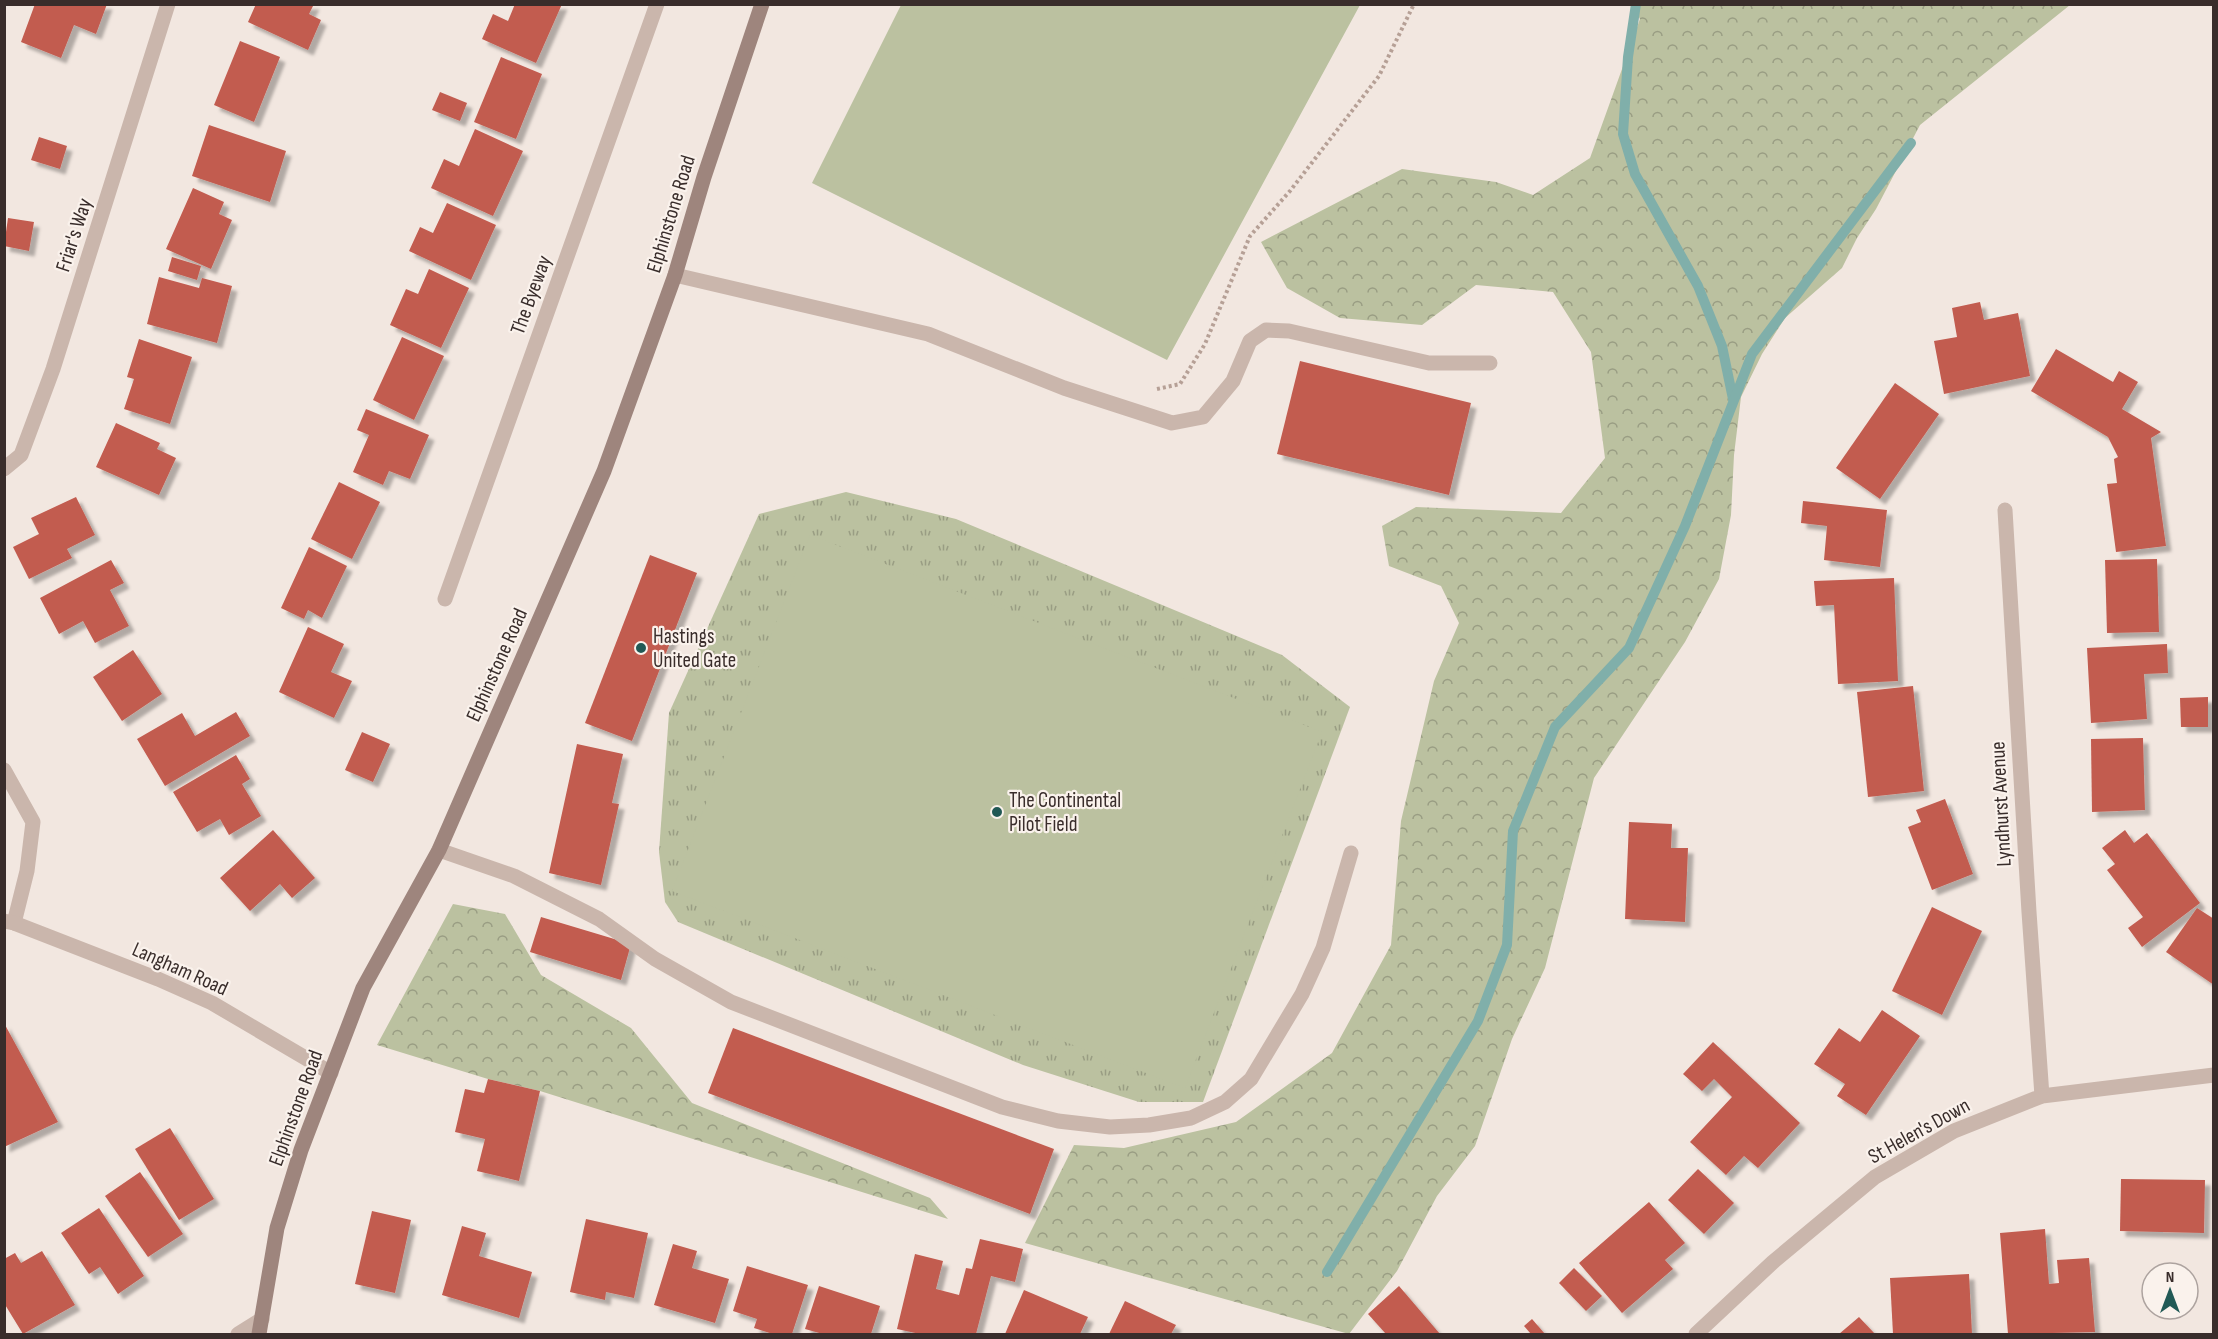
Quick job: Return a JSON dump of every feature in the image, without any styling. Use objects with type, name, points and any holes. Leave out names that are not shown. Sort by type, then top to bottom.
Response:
[{"type":"street","name":"Friar's Way","points":[[4,469],[21,455],[53,369],[168,4]]},
{"type":"street","name":"The Byeway","points":[[445,599],[657,4]]},
{"type":"street","name":"Elphinstone Road","points":[[260,1327],[277,1228],[301,1150],[363,988],[439,850],[604,471],[675,275],[704,177],[762,4]]},
{"type":"street","points":[[675,275],[928,334],[1064,388],[1172,423],[1203,417],[1233,381],[1250,341],[1266,330],[1289,331],[1429,363],[1490,363]]},
{"type":"street","name":"Lyndhurst Avenue","points":[[2005,510],[2042,1096]]},
{"type":"street","points":[[4,770],[33,822],[27,872],[9,922]]},
{"type":"street","points":[[439,850],[514,876],[599,919],[655,959],[731,1002],[1002,1107],[1058,1121],[1110,1127],[1149,1125],[1191,1118],[1225,1102],[1251,1079],[1302,994],[1323,948],[1352,853]]},
{"type":"street","name":"Langham Road","points":[[9,922],[158,979],[212,1003],[331,1073]]},
{"type":"street","name":"St Helen's Down","points":[[1696,1335],[1773,1262],[1875,1177],[1954,1131],[2042,1096],[2214,1075]]},
{"type":"street","points":[[238,1335],[260,1327]]},
{"type":"path","points":[[1114,405],[1131,394],[1180,384],[1205,344],[1250,236],[1290,191],[1379,76],[1414,4]]},
{"type":"green space","points":[[901,4],[1360,5],[1167,360],[812,183]]},
{"type":"green space","points":[[1632,5],[2070,5],[1920,125],[1842,268],[1785,318],[1762,354],[1741,397],[1734,455],[1731,515],[1719,579],[1685,642],[1594,778],[1545,968],[1512,1039],[1475,1146],[1437,1196],[1397,1271],[1349,1334],[1025,1243],[1074,1145],[1124,1148],[1236,1122],[1332,1053],[1391,945],[1401,821],[1434,681],[1459,623],[1441,586],[1389,566],[1382,526],[1416,507],[1561,513],[1605,458],[1591,352],[1553,292],[1476,285],[1422,325],[1340,318],[1287,288],[1261,242],[1402,169],[1496,182],[1533,195],[1590,158],[1640,19]]},
{"type":"green space","name":"The Continental Pilot Field","points":[[846,492],[956,519],[1282,655],[1350,707],[1203,1102],[1139,1102],[1023,1065],[678,922],[665,902],[659,852],[669,713],[759,514]]},
{"type":"green space","name":"The Continental Pilot Field","points":[[810,535],[1322,732],[1185,1088],[672,891]]},
{"type":"green space","points":[[453,904],[505,914],[541,975],[631,1028],[692,1103],[930,1198],[948,1219],[540,1091],[488,1079],[377,1045]]},
{"type":"building","points":[[35,4],[107,4],[96,34],[74,25],[61,58],[21,42]]},
{"type":"building","points":[[256,4],[314,4],[309,14],[321,20],[308,50],[248,22]]},
{"type":"building","points":[[515,4],[562,4],[536,63],[482,39],[493,14],[508,21]]},
{"type":"building","points":[[240,41],[280,57],[254,122],[214,105]]},
{"type":"building","points":[[501,57],[542,74],[516,139],[474,122]]},
{"type":"building","points":[[440,92],[467,103],[460,121],[432,110]]},
{"type":"building","points":[[209,125],[286,151],[270,202],[192,176]]},
{"type":"building","points":[[475,129],[523,151],[493,216],[431,188],[444,159],[459,166]]},
{"type":"building","points":[[39,137],[67,146],[60,169],[31,160]]},
{"type":"building","points":[[193,188],[224,202],[219,214],[232,220],[211,269],[166,249]]},
{"type":"building","points":[[447,203],[496,225],[471,280],[409,251],[420,227],[433,233]]},
{"type":"building","points":[[8,218],[34,222],[29,251],[4,246]]},
{"type":"building","points":[[172,257],[201,266],[197,280],[168,271]]},
{"type":"building","points":[[429,269],[469,288],[441,348],[390,325],[406,289],[418,294]]},
{"type":"building","points":[[159,277],[199,288],[202,278],[232,286],[217,343],[147,324]]},
{"type":"building","points":[[1980,302],[1984,320],[2018,313],[2030,376],[1944,394],[1934,341],[1957,337],[1952,308]]},
{"type":"building","points":[[402,337],[444,356],[414,420],[373,400]]},
{"type":"building","points":[[139,339],[192,357],[170,424],[124,409],[134,379],[127,377]]},
{"type":"building","points":[[2056,349],[2113,382],[2119,371],[2138,382],[2122,409],[2161,432],[2151,438],[2166,546],[2116,552],[2107,484],[2117,483],[2114,459],[2118,457],[2108,437],[2031,391]]},
{"type":"building","points":[[1300,361],[1471,403],[1449,495],[1277,454]]},
{"type":"building","points":[[1895,383],[1939,414],[1880,499],[1836,468]]},
{"type":"building","points":[[366,409],[429,435],[410,479],[389,471],[383,485],[353,472],[369,435],[357,430]]},
{"type":"building","points":[[116,423],[160,443],[157,449],[176,458],[159,495],[96,467]]},
{"type":"building","points":[[339,482],[380,502],[352,559],[311,539]]},
{"type":"building","points":[[76,497],[95,535],[67,549],[72,558],[29,579],[13,547],[39,534],[31,518]]},
{"type":"building","points":[[1803,501],[1887,510],[1880,567],[1824,560],[1827,526],[1801,523]]},
{"type":"building","points":[[309,547],[347,566],[322,618],[308,610],[304,619],[281,608]]},
{"type":"building","name":"Hastings United Gate","points":[[650,555],[697,573],[632,741],[585,723]]},
{"type":"building","points":[[2157,559],[2159,632],[2107,633],[2105,560]]},
{"type":"building","points":[[111,560],[124,583],[110,590],[129,626],[95,643],[83,621],[59,634],[40,598]]},
{"type":"building","points":[[1894,578],[1898,681],[1838,684],[1834,605],[1816,606],[1814,581]]},
{"type":"building","points":[[308,627],[344,644],[331,672],[352,681],[334,718],[279,692]]},
{"type":"building","points":[[2167,644],[2168,673],[2144,674],[2147,719],[2091,723],[2087,648]]},
{"type":"building","points":[[133,650],[162,694],[122,721],[93,677]]},
{"type":"building","points":[[1913,686],[1924,791],[1868,797],[1857,692]]},
{"type":"building","points":[[2208,697],[2208,727],[2181,727],[2180,698]]},
{"type":"building","points":[[236,712],[250,736],[165,786],[137,739],[182,713],[195,736]]},
{"type":"building","points":[[362,732],[390,744],[373,782],[345,770]]},
{"type":"building","points":[[2143,738],[2145,810],[2092,812],[2091,739]]},
{"type":"building","points":[[577,744],[623,754],[612,803],[619,804],[601,885],[549,873]]},
{"type":"building","points":[[236,755],[250,779],[242,784],[261,816],[229,835],[220,819],[197,832],[173,792]]},
{"type":"building","points":[[1945,799],[1973,874],[1932,890],[1908,827],[1921,822],[1916,810]]},
{"type":"building","points":[[1629,822],[1672,824],[1671,848],[1688,848],[1685,922],[1625,919]]},
{"type":"building","points":[[273,830],[315,878],[292,898],[280,884],[250,911],[220,878]]},
{"type":"building","points":[[2125,830],[2134,843],[2147,833],[2200,903],[2142,947],[2128,928],[2143,917],[2107,870],[2115,864],[2102,848]]},
{"type":"building","points":[[1932,907],[1982,931],[1942,1015],[1892,991]]},
{"type":"building","points":[[2197,908],[2214,919],[2214,985],[2166,952]]},
{"type":"building","points":[[541,917],[631,944],[621,980],[530,952]]},
{"type":"building","points":[[1882,1010],[1920,1036],[1866,1115],[1837,1096],[1845,1084],[1814,1064],[1839,1028],[1860,1042]]},
{"type":"building","points":[[4,1023],[58,1122],[4,1147]]},
{"type":"building","points":[[733,1028],[1054,1149],[1030,1214],[708,1093]]},
{"type":"building","points":[[1713,1042],[1800,1123],[1758,1168],[1744,1156],[1726,1175],[1690,1142],[1732,1097],[1714,1079],[1702,1091],[1683,1074]]},
{"type":"building","points":[[488,1079],[540,1091],[519,1181],[477,1171],[485,1139],[455,1132],[465,1089],[484,1093]]},
{"type":"building","points":[[170,1128],[214,1199],[179,1220],[135,1149]]},
{"type":"building","points":[[1698,1169],[1734,1203],[1704,1234],[1668,1200]]},
{"type":"building","points":[[140,1172],[183,1234],[148,1257],[105,1196]]},
{"type":"building","points":[[2121,1179],[2205,1180],[2204,1233],[2120,1231]]},
{"type":"building","points":[[1649,1202],[1685,1243],[1665,1260],[1673,1269],[1622,1313],[1579,1263]]},
{"type":"building","points":[[99,1208],[144,1276],[118,1294],[100,1267],[89,1274],[61,1233]]},
{"type":"building","points":[[372,1211],[411,1220],[395,1293],[355,1284]]},
{"type":"building","points":[[586,1219],[648,1233],[634,1298],[606,1292],[605,1300],[570,1292]]},
{"type":"building","points":[[462,1226],[486,1233],[479,1256],[532,1272],[519,1318],[442,1295]]},
{"type":"building","points":[[2045,1229],[2049,1284],[2059,1283],[2057,1260],[2089,1258],[2095,1332],[2008,1334],[2000,1233]]},
{"type":"building","points":[[980,1239],[1023,1249],[1015,1282],[991,1276],[976,1334],[920,1334],[897,1329],[915,1254],[943,1261],[936,1289],[959,1295],[966,1268],[972,1269]]},
{"type":"building","points":[[673,1244],[697,1251],[692,1268],[729,1279],[715,1323],[654,1305]]},
{"type":"building","points":[[42,1251],[75,1305],[23,1334],[4,1303],[4,1259],[15,1253],[21,1263]]},
{"type":"building","points":[[747,1266],[808,1285],[792,1334],[773,1334],[754,1328],[757,1319],[733,1311]]},
{"type":"building","points":[[1574,1268],[1602,1296],[1586,1311],[1559,1283]]},
{"type":"building","points":[[1969,1274],[1972,1334],[1893,1334],[1890,1278]]},
{"type":"building","points":[[819,1286],[880,1306],[871,1334],[823,1334],[805,1329]]},
{"type":"building","points":[[1399,1286],[1440,1334],[1386,1334],[1368,1314]]},
{"type":"building","points":[[1024,1290],[1088,1317],[1080,1334],[1005,1334]]},
{"type":"building","points":[[1125,1301],[1176,1325],[1171,1334],[1109,1334]]},
{"type":"building","points":[[1859,1317],[1875,1334],[1839,1334]]},
{"type":"building","points":[[1532,1319],[1545,1334],[1531,1334],[1524,1326]]},
{"type":"waterway","points":[[1636,4],[1628,57],[1623,134],[1635,174],[1698,286],[1722,346],[1733,399]]},
{"type":"waterway","points":[[1327,1272],[1478,1021],[1507,945],[1513,831],[1555,727],[1629,648],[1685,526],[1752,354],[1911,143]]},
{"type":"place","name":"Hastings United Gate","points":[[641,648]]},
{"type":"place","name":"The Continental Pilot Field","points":[[997,812]]}]
